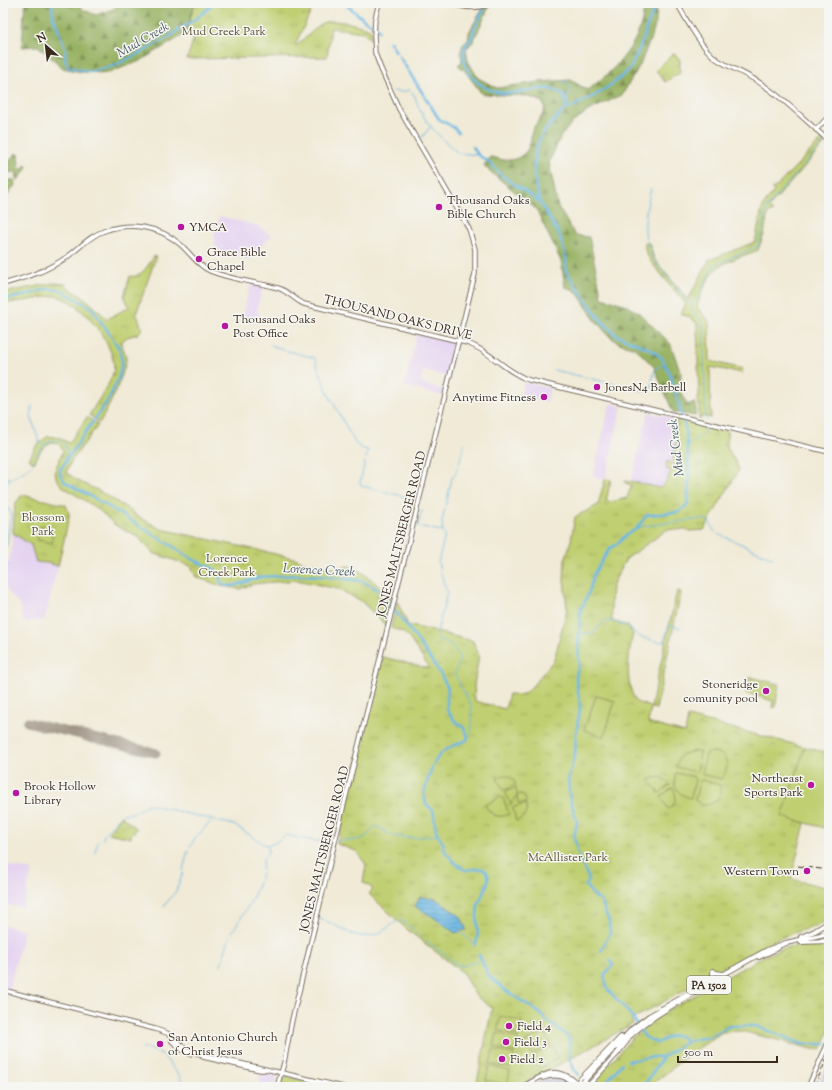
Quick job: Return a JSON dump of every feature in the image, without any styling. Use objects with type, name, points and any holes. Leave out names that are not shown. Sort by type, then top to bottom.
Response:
[{"type":"highway","points":[[786,943],[812,933],[829,922]]},
{"type":"highway","name":"PA 1502","points":[[582,1087],[634,1029],[655,1011],[763,952],[786,943],[829,934]]},
{"type":"highway","name":"PA 1502","points":[[644,1021],[759,957],[782,947],[829,934]]},
{"type":"highway","points":[[800,942],[829,941]]},
{"type":"highway","points":[[710,981],[713,971],[716,974],[723,974]]},
{"type":"highway","name":"PA 1502","points":[[575,1086],[585,1082],[631,1035],[634,1029]]},
{"type":"highway","points":[[616,1055],[631,1035]]},
{"type":"highway","points":[[621,1050],[621,1055]]},
{"type":"main road","name":"JONES MALTSBERGER ROAD","points":[[277,1087],[337,835],[475,274],[476,258],[473,242],[465,221],[394,100],[377,60],[374,47],[374,31],[379,3]]},
{"type":"main road","points":[[452,3],[461,7],[472,8],[482,7],[493,3]]},
{"type":"main road","points":[[459,3],[472,5],[486,3]]},
{"type":"main road","points":[[677,3],[689,25],[712,55],[722,62],[762,83],[829,141]]},
{"type":"main road","points":[[816,130],[829,116]]},
{"type":"main road","name":"THOUSAND OAKS DRIVE","points":[[3,284],[27,278],[53,266],[71,254],[89,239],[102,232],[123,227],[144,227],[158,231],[172,238],[181,245],[200,266],[213,272],[281,289],[304,304],[459,341],[480,348],[511,372],[529,380],[829,452]]},
{"type":"main road","points":[[3,990],[155,1029],[163,1032],[193,1055],[260,1070],[265,1069],[343,1087]]},
{"type":"main road","points":[[808,1087],[829,1041]]},
{"type":"main road","points":[[526,1087],[545,1077],[555,1075],[585,1082],[616,1055]]},
{"type":"main road","points":[[522,1087],[545,1074],[558,1073],[567,1075],[575,1086],[582,1087]]},
{"type":"main road","points":[[536,1082],[545,1074]]},
{"type":"shaded area","points":[[220,216],[258,226],[272,236],[259,248],[251,260],[220,253],[215,245],[214,236]]},
{"type":"shaded area","points":[[251,283],[263,287],[257,309],[260,316],[258,324],[241,320]]},
{"type":"shaded area","points":[[417,334],[456,344],[448,377],[423,370],[420,383],[445,390],[443,396],[404,386]]},
{"type":"shaded area","points":[[524,382],[550,388],[547,402],[521,397]]},
{"type":"shaded area","points":[[610,403],[622,406],[605,479],[593,476]]},
{"type":"shaded area","points":[[648,412],[676,419],[676,440],[672,466],[669,476],[660,488],[631,481]]},
{"type":"shaded area","points":[[13,533],[31,545],[36,562],[58,566],[44,621],[37,620],[24,622],[20,606],[7,590],[4,578],[12,548]]},
{"type":"shaded area","points":[[3,865],[32,870],[23,908],[3,904]]},
{"type":"shaded area","points":[[3,925],[24,930],[9,990],[3,988]]},
{"type":"shaded area","points":[[829,1060],[829,1087],[817,1087]]},
{"type":"shaded area","points":[[262,1072],[278,1076],[274,1087],[258,1087]]},
{"type":"shaded area","points":[[555,1076],[568,1082],[569,1087],[529,1087],[542,1079]]},
{"type":"green space","points":[[26,3],[77,3],[84,10],[96,15],[113,9],[121,3],[195,3],[185,34],[140,61],[108,73],[82,72],[63,68],[38,46],[22,47]]},
{"type":"green space","name":"Mud Creek Park","points":[[195,3],[315,3],[295,45],[297,45],[322,23],[332,21],[351,23],[367,28],[371,30],[371,40],[364,32],[331,28],[327,57],[187,59],[194,38],[185,34]]},
{"type":"green space","points":[[644,3],[657,3],[656,22],[640,65],[622,95],[588,111],[572,123],[561,136],[549,163],[558,207],[575,235],[589,237],[602,298],[624,304],[638,312],[670,343],[681,373],[680,389],[687,405],[694,402],[696,410],[695,416],[673,412],[654,367],[635,348],[619,343],[610,337],[595,320],[576,291],[565,287],[561,261],[536,209],[484,165],[490,157],[502,160],[512,160],[525,153],[530,144],[532,131],[544,111],[545,107],[541,101],[527,96],[482,94],[465,71],[458,65],[462,61],[461,49],[468,40],[469,32],[482,8],[489,7],[473,42],[466,49],[468,61],[478,78],[497,88],[539,82],[571,80],[587,90],[618,64],[634,42],[643,17]]},
{"type":"green space","points":[[674,53],[680,60],[680,73],[665,82],[656,70]]},
{"type":"green space","points":[[823,138],[826,142],[769,207],[773,212],[770,212],[768,216],[758,250],[720,266],[709,278],[698,302],[697,307],[709,321],[710,361],[743,369],[742,373],[710,367],[711,418],[702,416],[701,419],[699,418],[699,405],[696,398],[699,398],[697,323],[689,317],[681,314],[686,304],[651,262],[645,250],[645,242],[649,243],[654,259],[688,300],[709,260],[755,242],[762,209],[774,191],[772,189],[777,186]]},
{"type":"green space","points":[[15,153],[20,155],[18,158],[20,170],[26,165],[27,168],[17,181],[17,172],[5,173],[3,171]]},
{"type":"green space","points":[[3,175],[6,176],[8,180],[14,180],[15,185],[3,202]]},
{"type":"green space","points":[[154,256],[156,257],[136,314],[142,329],[138,334],[127,337],[121,342],[126,357],[123,371],[111,400],[99,423],[89,415],[108,385],[114,367],[108,346],[102,335],[84,313],[64,299],[53,296],[3,303],[3,293],[53,283],[65,284],[67,287],[86,299],[107,319],[129,307],[124,296],[130,276],[141,273]]},
{"type":"green space","name":"Lorence Creek Park","points":[[87,417],[98,425],[72,460],[66,472],[73,478],[98,490],[137,516],[161,529],[298,559],[302,562],[338,569],[348,566],[355,567],[372,580],[392,599],[386,625],[361,601],[338,589],[297,580],[253,584],[240,589],[221,586],[196,577],[191,566],[153,553],[137,536],[115,525],[98,509],[62,486],[56,478],[55,470],[63,451],[62,447],[51,442],[41,450],[34,463],[29,459],[36,446],[48,436],[60,438],[69,443]]},
{"type":"green space","name":"McAllister Park","points":[[676,419],[728,431],[728,449],[739,470],[704,530],[689,531],[683,529],[668,529],[626,559],[612,586],[612,621],[628,626],[633,634],[628,669],[631,692],[636,702],[651,707],[677,591],[681,592],[656,709],[651,708],[648,723],[685,733],[688,717],[805,747],[783,817],[805,823],[791,879],[829,888],[829,918],[814,928],[813,926],[775,940],[760,948],[631,1020],[633,1024],[518,1087],[476,1087],[492,1008],[476,996],[462,972],[409,931],[369,894],[373,889],[363,882],[366,866],[365,863],[356,851],[337,844],[383,657],[430,669],[409,638],[403,632],[391,628],[397,601],[408,625],[473,641],[479,655],[474,685],[475,701],[505,709],[509,694],[520,695],[528,691],[554,660],[567,609],[564,580],[565,560],[571,540],[575,517],[598,505],[605,479],[611,480],[606,501],[610,502],[627,498],[631,485],[625,483],[625,481],[660,488],[667,480],[671,469],[667,470],[666,462],[669,461],[672,466],[676,440]]},
{"type":"green space","name":"Blossom Park","points":[[22,495],[66,505],[69,518],[58,566],[36,562],[31,545],[13,533],[15,504]]},
{"type":"green space","points":[[41,525],[47,527],[51,531],[52,543],[37,540]]},
{"type":"green space","points":[[750,677],[779,684],[775,708],[772,707],[773,701],[746,693]]},
{"type":"green space","points":[[596,696],[615,701],[604,737],[584,730]]},
{"type":"green space","name":"Northeast Sports Park","points":[[805,747],[829,753],[829,829],[782,817]]},
{"type":"green space","points":[[695,751],[700,752],[697,772],[676,767],[682,754]]},
{"type":"green space","points":[[712,752],[722,755],[726,761],[726,770],[721,779],[704,775],[702,772],[706,754]]},
{"type":"green space","points":[[676,773],[694,777],[695,780],[691,798],[682,795],[675,786]]},
{"type":"green space","points":[[505,775],[512,778],[516,784],[503,790],[497,778]]},
{"type":"green space","points":[[660,777],[670,785],[659,793],[649,780]]},
{"type":"green space","points":[[702,780],[720,785],[721,790],[719,797],[711,804],[702,805],[695,800],[699,782]]},
{"type":"green space","points":[[516,787],[517,796],[511,804],[506,792]]},
{"type":"green space","points":[[673,788],[675,803],[668,809],[661,796]]},
{"type":"green space","points":[[521,794],[525,798],[526,803],[518,803],[517,796]]},
{"type":"green space","points":[[500,797],[503,798],[509,814],[498,816],[492,814],[485,805]]},
{"type":"green space","points":[[526,804],[527,810],[525,814],[522,818],[516,821],[513,809],[514,807]]},
{"type":"green space","points":[[121,816],[137,829],[131,835],[131,838],[108,833]]},
{"type":"green space","points":[[829,943],[829,1031],[821,1050],[741,1031],[722,1032],[687,1056],[651,1087],[589,1087],[632,1038],[657,1017],[670,1009],[764,956],[781,949],[803,944]]},
{"type":"green space","name":"Field 4","points":[[501,1016],[522,1021],[518,1035],[497,1030]]},
{"type":"green space","points":[[544,1032],[551,1044],[532,1054],[525,1042]]},
{"type":"green space","name":"Field 3","points":[[497,1033],[518,1038],[515,1052],[494,1047]]},
{"type":"green space","points":[[552,1046],[558,1058],[539,1069],[533,1056]]},
{"type":"green space","name":"Field 2","points":[[493,1050],[514,1054],[511,1068],[490,1064]]},
{"type":"green space","points":[[489,1066],[510,1071],[507,1085],[486,1080]]},
{"type":"green space","points":[[284,1076],[333,1087],[279,1087],[282,1077]]},
{"type":"water","points":[[420,897],[436,899],[460,916],[466,930],[455,933],[438,920],[415,906]]},
{"type":"waterway","name":"Mud Creek","points":[[52,3],[53,16],[66,51],[65,60],[68,67],[90,72],[116,65],[144,51],[197,18],[214,3]]},
{"type":"waterway","name":"Mud Creek","points":[[344,3],[367,22],[377,27],[379,31]]},
{"type":"waterway","points":[[566,108],[572,107],[596,95],[615,82],[630,69],[644,38],[652,15],[654,3]]},
{"type":"waterway","points":[[485,8],[476,25],[472,38],[466,44],[464,49],[464,59],[467,68],[477,82],[493,91],[502,93],[522,92],[541,88],[551,89],[563,94],[566,102],[566,108],[545,131],[536,148],[534,175],[540,202]]},
{"type":"waterway","name":"Mud Creek","points":[[390,42],[396,52]]},
{"type":"waterway","name":"Mud Creek","points":[[399,56],[439,119],[453,127],[458,132]]},
{"type":"waterway","points":[[563,82],[568,82],[571,87],[566,102]]},
{"type":"waterway","points":[[394,91],[402,92],[410,90],[424,118],[432,128],[457,152]]},
{"type":"waterway","points":[[420,138],[430,127]]},
{"type":"waterway","points":[[802,167],[824,142]]},
{"type":"waterway","name":"Mud Creek","points":[[473,147],[478,155],[489,162],[502,176],[541,204],[559,234],[566,257],[566,270],[599,318],[616,335],[650,349],[661,357],[671,377],[686,431],[689,475],[688,504],[679,512],[647,515],[636,529],[610,548],[593,575],[590,589],[583,606],[580,609],[578,649],[579,665],[576,676],[580,713],[577,729]]},
{"type":"waterway","points":[[459,153],[478,155]]},
{"type":"waterway","points":[[699,293],[714,265],[758,246],[767,207],[800,169]]},
{"type":"waterway","points":[[646,239],[645,220],[651,189]]},
{"type":"waterway","points":[[647,242],[655,262],[691,305]]},
{"type":"waterway","name":"Lorence Creek","points":[[3,299],[18,297],[48,289],[61,290],[92,308],[119,348],[122,361],[119,377],[108,400],[95,419]]},
{"type":"waterway","points":[[697,296],[691,306],[692,310],[703,323],[706,420]]},
{"type":"waterway","points":[[271,345],[315,358],[318,368]]},
{"type":"waterway","points":[[554,370],[647,392],[650,390],[655,369],[665,364]]},
{"type":"waterway","points":[[319,370],[328,393],[355,443],[361,448],[368,450],[366,458]]},
{"type":"waterway","points":[[32,406],[31,416],[38,439],[40,443],[44,445]]},
{"type":"waterway","name":"Lorence Creek","points":[[93,421],[60,470],[60,474],[65,482],[106,505],[194,560],[214,569],[217,572],[222,584],[228,586],[237,585],[260,577],[300,575],[363,581],[385,594],[389,606],[396,612],[416,638],[440,673],[448,688],[447,695]]},
{"type":"waterway","points":[[686,446],[703,434],[707,426]]},
{"type":"waterway","points":[[33,462],[47,443],[56,440],[63,443],[67,449],[64,465]]},
{"type":"waterway","points":[[459,464],[464,444]]},
{"type":"waterway","points":[[365,462],[360,483],[362,486],[418,500]]},
{"type":"waterway","points":[[3,488],[9,480],[32,465]]},
{"type":"waterway","points":[[446,505],[452,478],[458,467]]},
{"type":"waterway","points":[[3,479],[10,478]]},
{"type":"waterway","points":[[3,508],[9,509],[11,513],[7,544],[3,552]]},
{"type":"waterway","points":[[443,532],[442,521],[445,508]]},
{"type":"waterway","points":[[422,510],[418,526],[441,531],[445,536],[438,562],[440,570]]},
{"type":"waterway","points":[[636,529],[643,526],[700,519],[708,520],[715,532]]},
{"type":"waterway","points":[[718,534],[773,558]]},
{"type":"waterway","points":[[3,563],[8,565]]},
{"type":"waterway","points":[[441,573],[447,594],[437,632],[437,639],[451,644],[458,655],[459,664],[455,675],[468,700]]},
{"type":"waterway","points":[[580,633],[594,633],[602,623],[605,621],[610,621],[627,626],[640,637],[652,640]]},
{"type":"waterway","points":[[666,634],[669,625],[680,628]]},
{"type":"waterway","points":[[654,641],[664,642],[665,636]]},
{"type":"waterway","name":"Lorence Creek","points":[[424,794],[432,768],[438,756],[452,746],[467,740],[468,737],[464,728],[455,721],[447,710],[447,696]]},
{"type":"waterway","points":[[468,737],[472,726],[471,707],[469,702]]},
{"type":"waterway","name":"Mud Creek","points":[[576,731],[575,754],[568,780],[570,799],[577,822],[574,837],[578,854],[589,880],[586,886],[596,898],[601,901],[609,920],[610,933],[601,951]]},
{"type":"waterway","name":"Lorence Creek","points":[[424,796],[426,804],[433,810],[436,831],[444,845],[443,849],[454,862],[465,870],[481,869],[487,872],[488,882],[478,905],[478,937],[475,945]]},
{"type":"waterway","points":[[123,814],[134,812],[148,804],[234,825],[267,846],[269,850],[263,860],[262,869]]},
{"type":"waterway","points":[[103,839],[105,833],[120,816]]},
{"type":"waterway","points":[[190,846],[213,819]]},
{"type":"waterway","points":[[336,841],[362,839],[375,827],[379,827],[390,835],[396,837],[414,838],[439,835]]},
{"type":"waterway","points":[[267,846],[275,843],[286,835],[315,841],[333,841]]},
{"type":"waterway","points":[[95,852],[98,841]]},
{"type":"waterway","points":[[183,870],[188,850]]},
{"type":"waterway","points":[[164,906],[176,891],[183,873]]},
{"type":"waterway","points":[[232,932],[253,896],[262,873]]},
{"type":"waterway","points":[[319,919],[327,921],[354,935],[361,936],[377,934],[401,920],[456,964],[463,966],[481,960]]},
{"type":"waterway","points":[[461,932],[474,945]]},
{"type":"waterway","points":[[221,965],[230,936]]},
{"type":"waterway","name":"Lorence Creek","points":[[479,955],[489,976],[505,990],[541,1014],[546,1020],[565,1034],[569,1039],[570,1059],[574,1070],[579,1075]]},
{"type":"waterway","name":"Mud Creek","points":[[607,988],[604,976],[613,965],[610,961]]},
{"type":"waterway","name":"Mud Creek","points":[[608,990],[630,1014],[645,1037],[657,1043],[675,1035],[688,1041]]},
{"type":"waterway","points":[[3,1005],[8,993]]},
{"type":"waterway","points":[[643,1087],[663,1057],[688,1041],[708,1037],[730,1026],[756,1026],[802,1044],[829,1044]]},
{"type":"waterway","points":[[147,1048],[163,1055],[180,1077],[183,1087]]},
{"type":"waterway","name":"Lorence Creek","points":[[628,1061],[663,1057]]},
{"type":"waterway","name":"Lorence Creek","points":[[593,1083],[603,1086],[622,1063]]},
{"type":"waterway","points":[[31,1087],[38,1081]]},
{"type":"taxiway","points":[[41,729],[80,737],[94,742],[103,743],[103,740]]},
{"type":"runway","points":[[27,722],[156,753]]},
{"type":"railway","points":[[798,866],[829,870]]},
{"type":"railway","points":[[814,1087],[829,1054]]},
{"type":"place","name":"Thousand Oaks Bible Church","points":[[439,207]]},
{"type":"place","name":"YMCA","points":[[181,227]]},
{"type":"place","name":"Grace Bible Chapel","points":[[199,259]]},
{"type":"place","name":"Thousand Oaks Post Office","points":[[225,326]]},
{"type":"place","name":"JonesN4 Barbell","points":[[597,387]]},
{"type":"place","name":"Anytime Fitness","points":[[544,397]]},
{"type":"place","name":"Stoneridge comunity pool","points":[[766,691]]},
{"type":"place","name":"Northeast Sports Park","points":[[811,785]]},
{"type":"place","name":"Brook Hollow Library","points":[[16,793]]},
{"type":"place","name":"Western Town","points":[[807,871]]},
{"type":"place","name":"Field 4","points":[[509,1026]]},
{"type":"place","name":"Field 3","points":[[506,1042]]},
{"type":"place","name":"San Antonio Church of Christ Jesus","points":[[160,1044]]},
{"type":"place","name":"Field 2","points":[[502,1059]]}]
